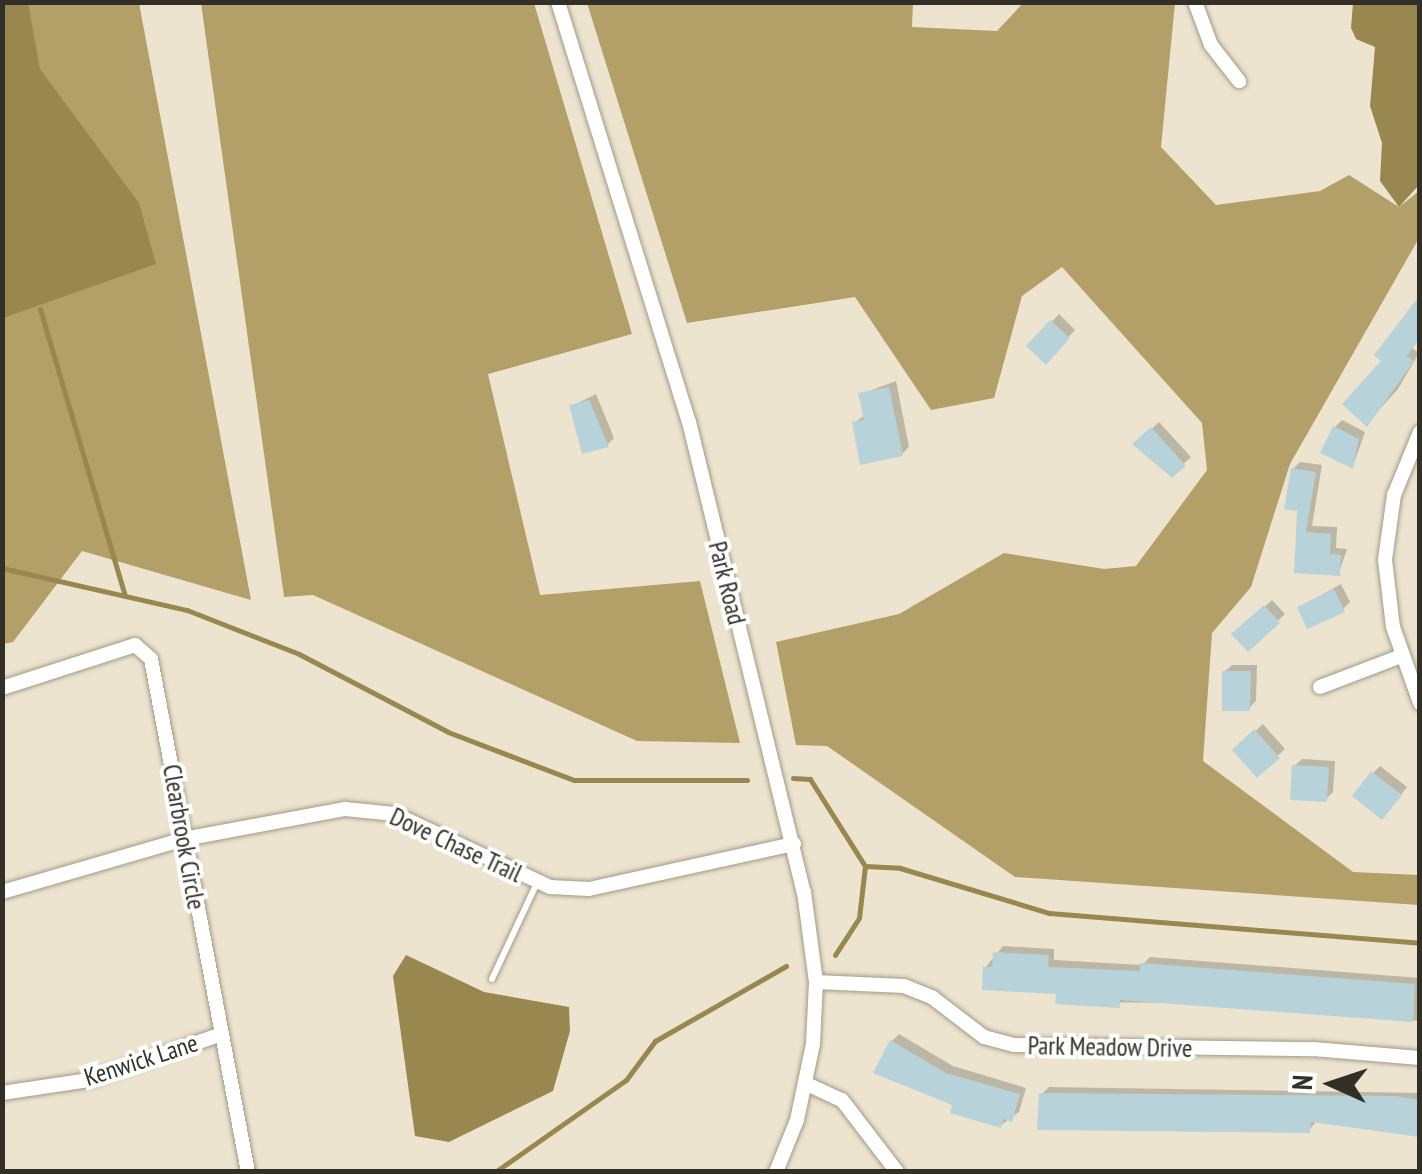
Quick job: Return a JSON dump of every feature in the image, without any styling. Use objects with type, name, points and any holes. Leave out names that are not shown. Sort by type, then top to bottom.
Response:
[{"type":"street","name":"Park Road","points":[[558,2],[689,422],[794,844],[816,982],[807,1084],[776,1172]]},
{"type":"street","points":[[1195,2],[1210,45],[1239,82]]},
{"type":"street","points":[[1420,432],[1400,473],[1386,538],[1400,656],[1420,702]]},
{"type":"street","name":"Clearbrook Circle","points":[[2,688],[135,645],[150,659],[248,1172]]},
{"type":"street","points":[[1320,687],[1400,656]]},
{"type":"street","name":"Dove Chase Trail","points":[[2,892],[184,838],[373,808],[538,882],[588,889],[794,844]]},
{"type":"street","name":"Park Meadow Drive","points":[[816,982],[904,986],[933,998],[984,1036],[1030,1047],[1313,1049],[1420,1058]]},
{"type":"street","name":"Kenwick Lane","points":[[2,1093],[88,1080],[219,1035]]},
{"type":"street","points":[[807,1084],[842,1100],[897,1172]]},
{"type":"lane","points":[[492,979],[538,882]]},
{"type":"shaded area","points":[[2,3],[139,3],[251,600],[82,551],[13,642],[3,644]]},
{"type":"shaded area","points":[[2,3],[28,3],[40,69],[139,203],[156,264],[3,318]]},
{"type":"shaded area","points":[[201,3],[534,3],[632,334],[488,374],[540,595],[700,581],[740,743],[637,741],[313,595],[284,597]]},
{"type":"shaded area","points":[[587,3],[913,3],[912,27],[997,31],[1023,3],[1175,3],[1161,147],[1216,205],[1320,191],[1349,175],[1399,207],[1419,191],[1419,238],[1290,464],[1251,587],[1212,633],[1203,761],[1353,872],[1419,875],[1419,905],[1015,877],[827,746],[796,745],[776,642],[899,614],[1004,553],[1104,569],[1136,566],[1207,470],[1202,423],[1062,267],[1022,296],[994,398],[931,410],[855,297],[687,323]]},
{"type":"shaded area","points":[[1353,3],[1419,3],[1419,185],[1399,207],[1380,181],[1382,143],[1370,106],[1375,47],[1356,39],[1351,28]]},
{"type":"shaded area","points":[[406,955],[484,992],[569,1007],[570,1031],[553,1091],[449,1142],[415,1136],[393,976]]},
{"type":"building","points":[[1420,295],[1420,338],[1407,356],[1414,361],[1367,427],[1342,404],[1381,361],[1374,355]]},
{"type":"building","points":[[1050,320],[1070,338],[1046,365],[1026,346]]},
{"type":"building","points":[[889,387],[903,456],[860,465],[852,422],[864,420],[858,393]]},
{"type":"building","points":[[589,400],[609,447],[582,454],[569,405]]},
{"type":"building","points":[[1333,426],[1359,439],[1353,469],[1320,453]]},
{"type":"building","points":[[1151,427],[1186,466],[1172,478],[1132,444]]},
{"type":"building","points":[[1291,468],[1316,472],[1306,532],[1331,534],[1330,554],[1341,555],[1340,576],[1294,573],[1297,511],[1284,509]]},
{"type":"building","points":[[1334,589],[1345,612],[1307,629],[1297,607]]},
{"type":"building","points":[[1264,605],[1280,623],[1248,652],[1231,634]]},
{"type":"building","points":[[1222,671],[1251,671],[1250,711],[1222,711]]},
{"type":"building","points":[[1254,729],[1280,758],[1257,778],[1232,750]]},
{"type":"building","points":[[1292,765],[1329,767],[1327,802],[1290,800]]},
{"type":"building","points":[[1371,771],[1402,795],[1382,820],[1352,796]]},
{"type":"building","points":[[993,952],[1049,955],[1048,967],[1140,971],[1140,963],[1415,984],[1413,1022],[1120,1000],[1120,1008],[1055,1004],[1056,994],[982,990],[983,967],[992,967]]},
{"type":"building","points":[[890,1040],[946,1073],[1020,1094],[1012,1122],[1004,1119],[1001,1128],[950,1113],[952,1105],[873,1073]]},
{"type":"building","points":[[1039,1093],[1395,1096],[1420,1100],[1420,1137],[1311,1122],[1310,1133],[1037,1130]]},
{"type":"waterway","points":[[40,309],[125,596]]},
{"type":"waterway","points":[[2,568],[187,610],[299,654],[448,732],[574,780],[747,780]]},
{"type":"waterway","points":[[793,778],[810,779],[865,866],[859,918],[835,955]]},
{"type":"waterway","points":[[865,866],[900,868],[1049,913],[1420,943]]},
{"type":"waterway","points":[[495,1172],[626,1080],[655,1041],[786,966]]}]
